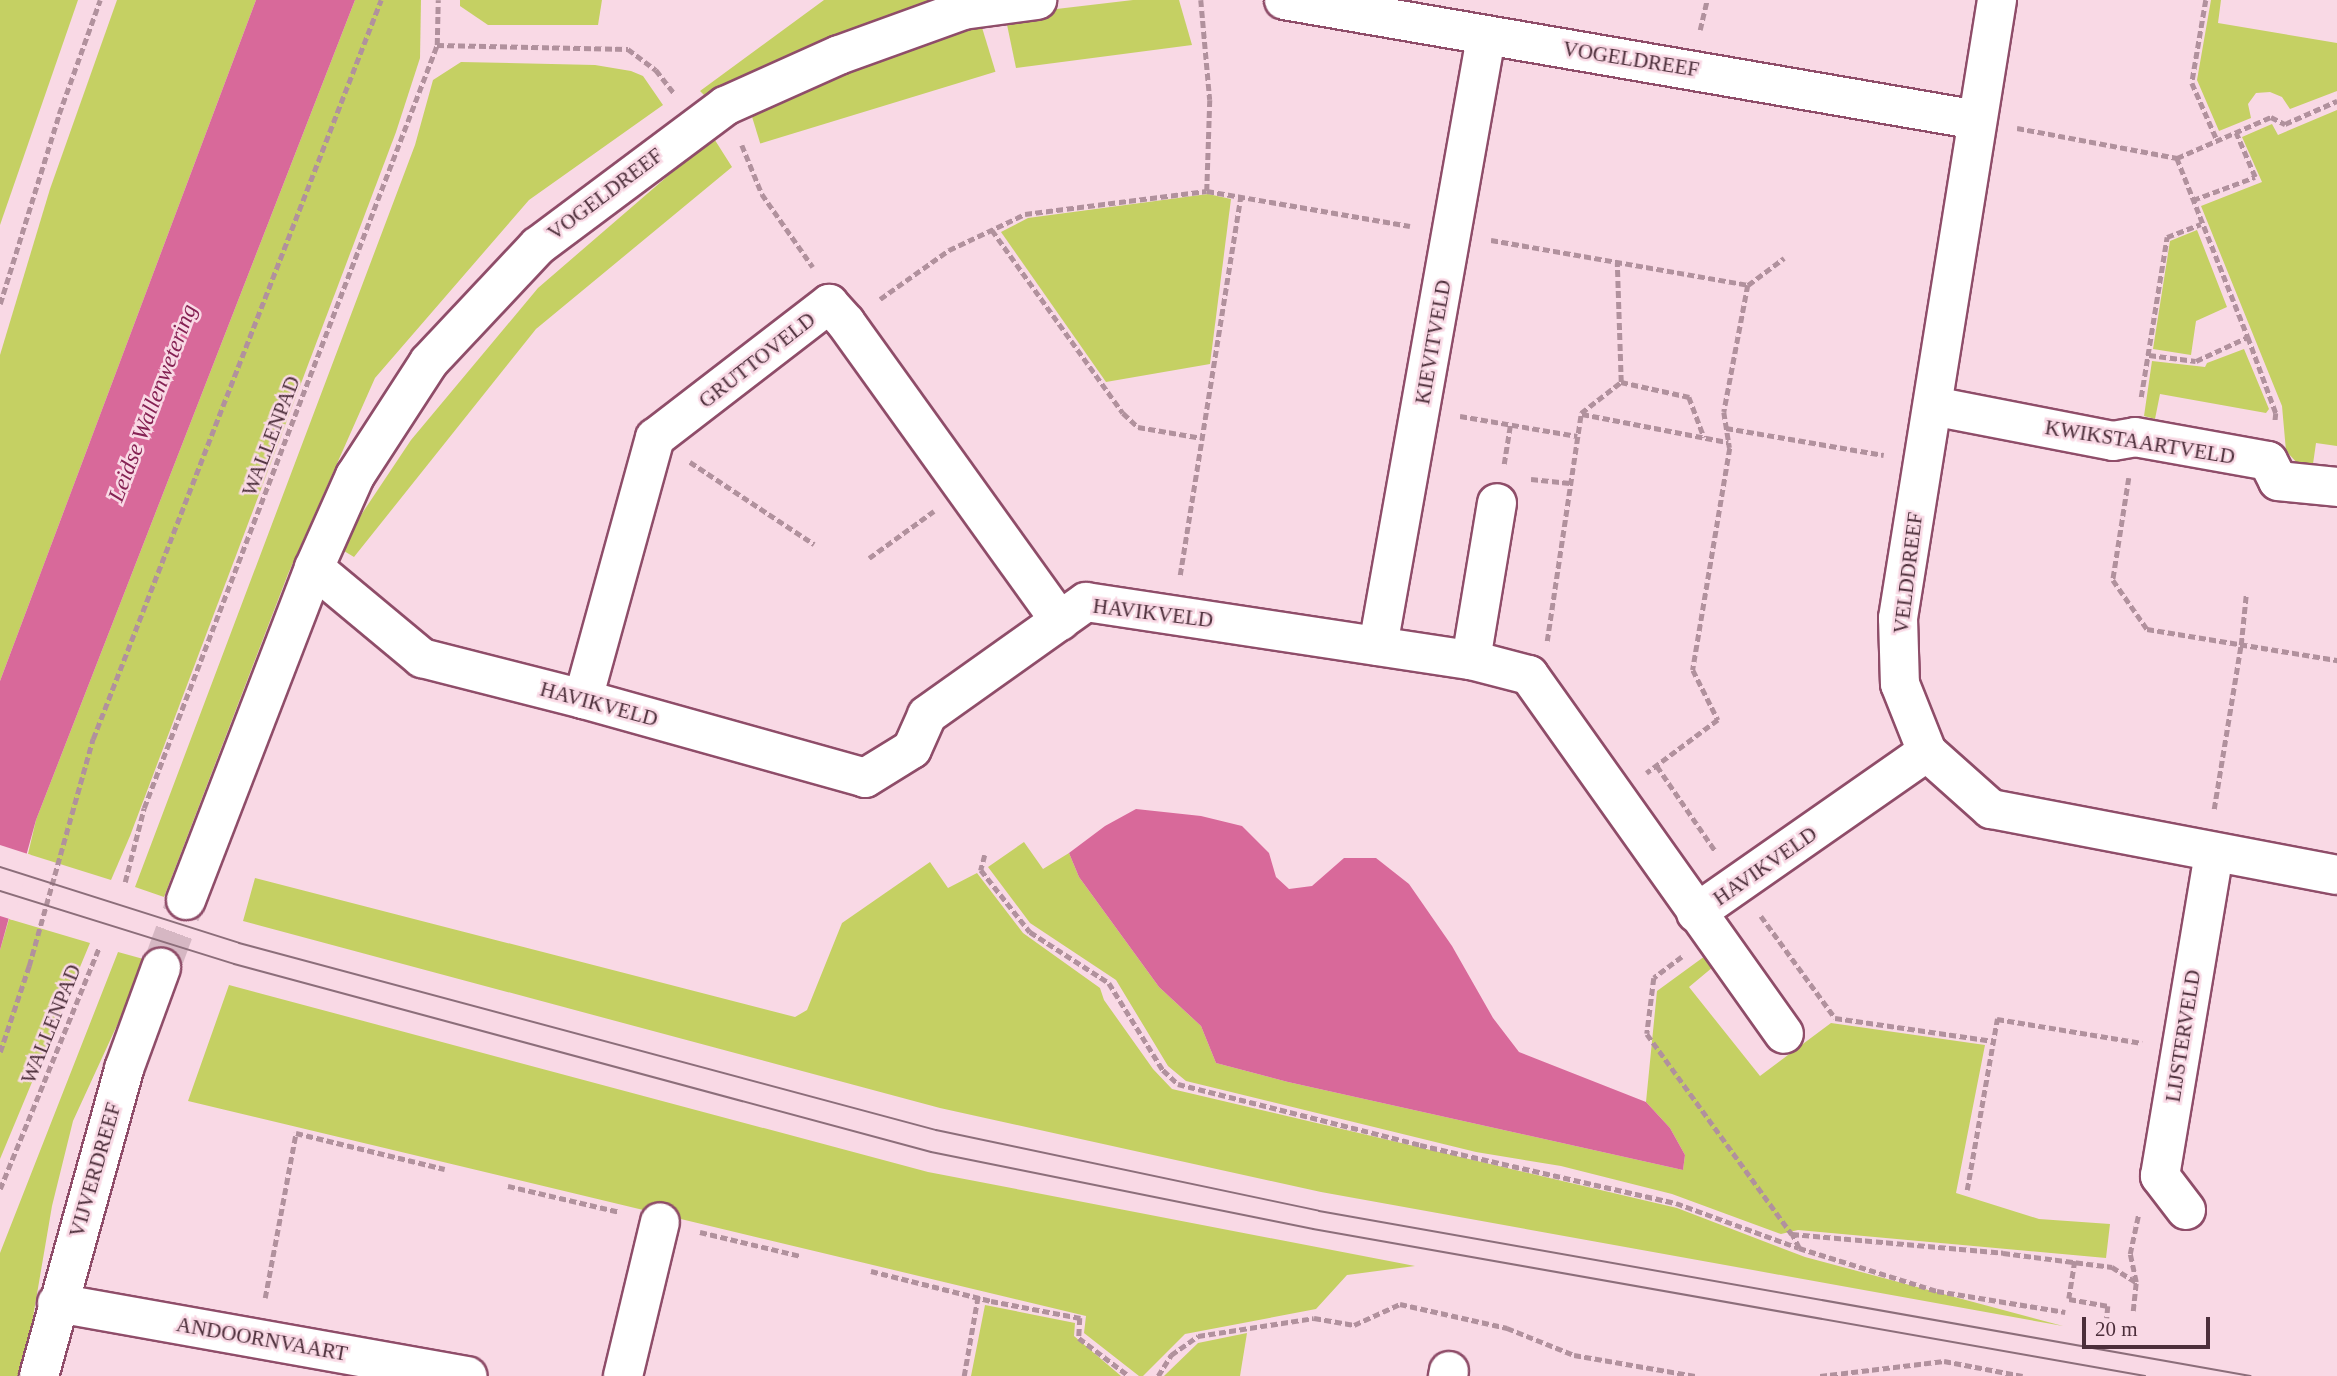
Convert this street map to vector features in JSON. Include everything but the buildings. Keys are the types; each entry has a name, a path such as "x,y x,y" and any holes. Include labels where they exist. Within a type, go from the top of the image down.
{"street":[{"name":"VOGELDREEF","path":"314,568 355,476 429,362 538,246 711,115 839,55 963,10 1037,0"},
{"name":"VOGELDREEF","path":"1284,0 1486,37 1692,68 1978,120"},
{"name":"VELDDREEF","path":"1997,0 1898,618 1900,684 1927,752 1991,809 2337,875"},
{"name":"KIEVITVELD","path":"1378,646 1486,37"},
{"name":"GRUTTOVELD","path":"655,438 829,304 854,334 1060,621"},
{"name":"KWIKSTAARTVELD","path":"1933,406 2113,441 2135,437 2268,461"},
{"path":"583,699 655,438"},
{"path":"2268,461 2278,481 2337,487"},
{"path":"1471,660 1497,503"},
{"name":"HAVIKVELD","path":"314,568 422,658 583,699 865,778 912,749 926,715 1086,602 1471,660 1529,675 1705,924 1739,885 1927,752"},
{"path":"186,900 314,568"},
{"name":"LIJSTERVELD","path":"2160,1176 2211,852"},
{"path":"1705,924 1784,1034"},
{"name":"VIJVERDREEF","path":"39,1376 57,1303 124,1069 161,968"},
{"path":"2160,1176 2186,1210"},
{"path":"623,1376 660,1222"},
{"name":"ANDOORNVAART","path":"57,1303 468,1376"}],"path":[{"path":"0,304 59,114 100,0"},
{"path":"0,1052 29,966 93,739 381,0"},
{"name":"WALLENPAD","path":"125,881 144,808 437,45 438,0"},
{"path":"1201,0 1210,100 1207,191"},
{"path":"2206,0 2192,83 2218,140"},
{"path":"437,45 628,49 711,115 762,194 824,281 829,304"},
{"path":"1978,120 2177,158 2271,117 2285,124 2337,101"},
{"path":"2193,200 2255,177 2236,133"},
{"path":"2177,158 2276,413 2268,461"},
{"path":"1173,615 1241,196"},
{"path":"2201,224 2167,237 2113,580 2147,629 2337,660"},
{"path":"992,230 1123,413 1138,427 1202,438"},
{"path":"1748,285 1784,258"},
{"path":"1617,263 1621,382"},
{"path":"2149,355 2196,361 2248,337"},
{"path":"1541,690 1581,414 1621,382"},
{"path":"1621,382 1689,397 1704,438"},
{"path":"1421,410 1577,436"},
{"path":"1581,414 1728,442"},
{"path":"1727,428 1923,462"},
{"path":"655,438 814,544"},
{"path":"1529,479 1570,484"},
{"path":"869,558 965,488"},
{"path":"2211,852 2246,595"},
{"path":"1657,766 1835,1018 1993,1041"},
{"path":"985,855 981,870 1030,932 1109,983 1163,1070 1178,1084 1420,1144 1676,1203 1799,1248 1937,1291 2065,1312"},
{"path":"1705,924 1654,978 1647,1034 1792,1234 1799,1248"},
{"name":"WALLENPAD","path":"0,1189 99,948"},
{"path":"1967,1190 1997,1019 2180,1049"},
{"path":"258,1339 296,1133 445,1169"},
{"path":"2133,1311 2136,1282 2130,1254 2141,1198 2160,1176"},
{"path":"1792,1234 2075,1261 2112,1267 2136,1282"},
{"path":"2075,1261 2068,1299 2108,1306 2107,1318"},
{"path":"871,1271 1080,1318 1079,1338 1129,1376"},
{"path":"964,1376 978,1296"},
{"path":"1158,1376 1171,1355 1198,1336 1314,1318 1354,1325 1400,1304 1507,1328 1574,1354 1695,1376"},
{"path":"1821,1376 1944,1361 2023,1376"}],"green space":[{"path":"0,0 78,0 0,225"},
{"path":"117,0 256,0 0,681 0,355 50,189"},
{"path":"355,0 421,0 420,58 396,132 130,836 111,880 28,854 36,820"},
{"path":"460,0 602,0 598,25 488,25 460,6"},
{"path":"824,0 961,0 893,17 704,95 700,91"},
{"path":"1133,0 1179,0 1192,45 1016,68 1005,15"},
{"path":"2211,0 2221,0 2218,23 2337,43 2337,91 2290,109 2282,97 2270,92 2256,93 2248,104 2251,118 2219,131 2197,80"},
{"path":"980,21 995,72 760,144 745,93"},
{"path":"461,62 595,65 631,71 643,76 663,105 529,200 375,378 288,574 164,897 135,887 415,145 433,80"},
{"path":"2337,110 2337,446 2316,443 2312,471 2300,466 2286,451 2282,406 2201,206 2262,182 2242,137 2272,124 2278,135"},
{"path":"713,137 732,167 536,329 354,557 339,548 411,440 538,288"},
{"path":"1208,194 1231,199 1210,364 1106,382 1001,232 1028,218"},
{"path":"2197,230 2227,307 2196,321 2191,355 2153,349 2170,241"},
{"path":"2244,349 2269,409 2266,413 2160,394 2155,419 2144,416 2152,361 2205,367 2207,363"},
{"path":"1024,842 1043,869 1069,853 1079,877 1159,987 1201,1026 1216,1063 1288,1082 1683,1170 1685,1155 1670,1128 1646,1102 1657,991 1705,956 1713,967 1689,987 1760,1076 1831,1023 1985,1045 1956,1193 2039,1219 2110,1224 2106,1258 1798,1230 1781,1234 1672,1194 1561,1166 1476,1152 1186,1081 1168,1066 1116,980 1030,923 988,867"},
{"path":"930,862 948,888 977,873 1023,933 1100,988 1104,1000 1153,1069 1172,1089 1677,1208 1805,1257 2063,1326 1321,1192 940,1108 243,921 255,878 795,1017 807,1010 842,923"},
{"path":"9,919 90,943 0,1159 0,950"},
{"path":"118,952 147,960 73,1121 52,1206 23,1376 0,1376 0,1253"},
{"path":"229,985 928,1172 1415,1266 1347,1275 1316,1309 1185,1334 1143,1376 1139,1376 1084,1333 1086,1316 188,1101"},
{"path":"985,1305 1075,1323 1074,1336 1121,1376 971,1376"},
{"path":"1247,1333 1240,1376 1164,1376 1198,1343"}],"water":[{"name":"Leidse Wallenwetering","path":"256,0 355,0 36,820 0,950 0,681"},
{"path":"1136,809 1201,816 1242,826 1269,853 1276,877 1289,889 1312,886 1344,858 1376,858 1409,884 1452,946 1493,1018 1519,1052 1646,1102 1670,1128 1685,1155 1683,1170 1288,1082 1216,1063 1201,1026 1159,987 1079,877 1069,853 1105,826"}],"pier":[{"path":"0,845 31,855 13,920 0,916"}],"tunnel":[{"path":"161,968 186,900"}],"tram line":[{"path":"0,867 239,943 936,1130 1319,1211 2251,1376"},
{"path":"0,891 234,964 931,1152 1313,1229 2145,1376"}]}
